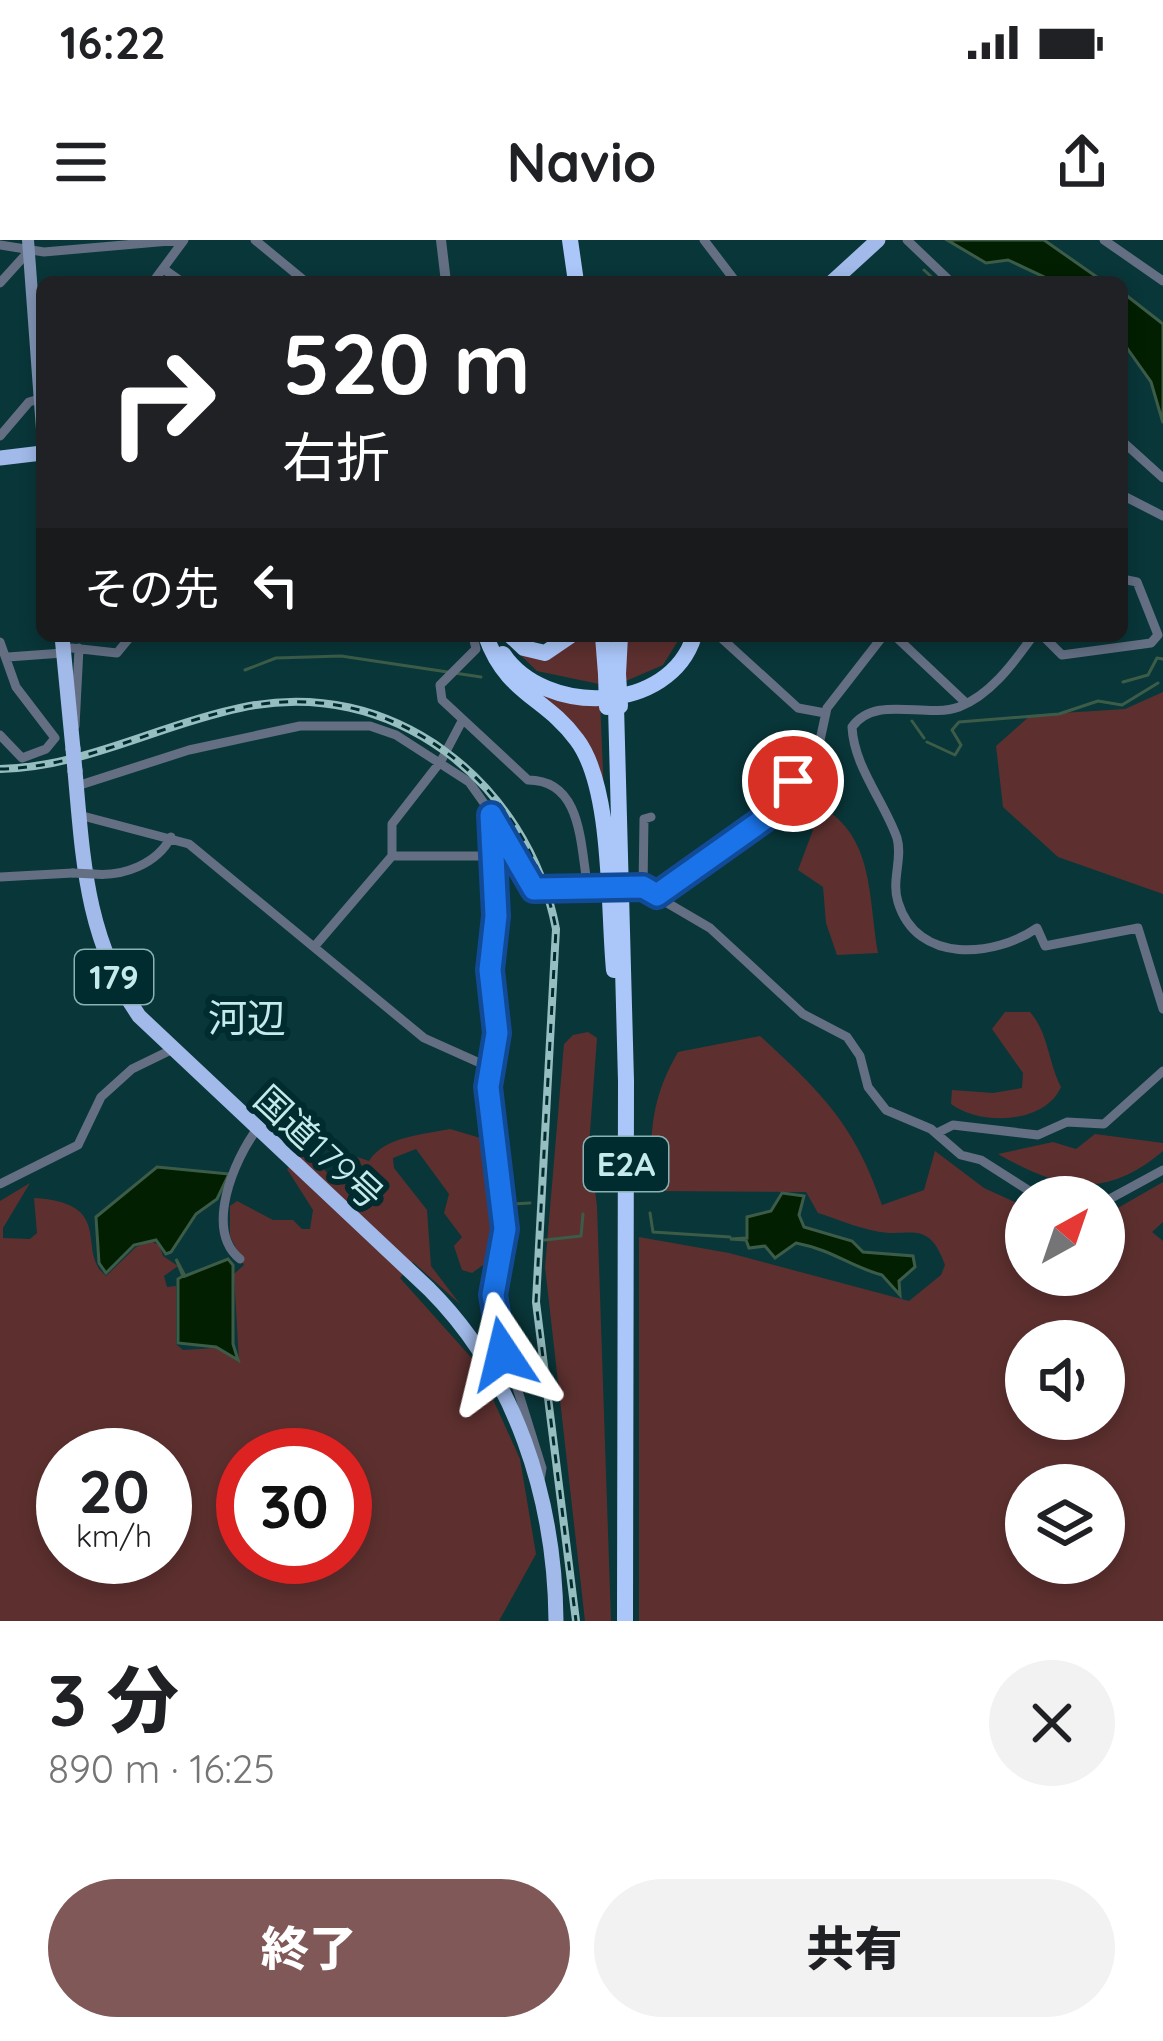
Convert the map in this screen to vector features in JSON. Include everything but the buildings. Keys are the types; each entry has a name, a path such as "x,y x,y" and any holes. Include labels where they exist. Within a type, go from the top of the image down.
{"highway":[{"path":"559,240 565,276"},
{"path":"570,240 575,276"},
{"path":"839,276 878,240"},
{"path":"0,462 36,454"},
{"path":"0,462 36,463"},
{"path":"500,642 508,679 569,730 593,771 614,970"},
{"path":"501,642 507,661 533,683 561,692 609,696 633,694 663,681 685,658 689,642"},
{"path":"513,642 538,653 552,652 563,642"},
{"name":"E2A","path":"605,642 613,674"},
{"name":"E2A","path":"615,1621 616,642"},
{"name":"国道179号","path":"66,647 84,880 102,952 122,992 171,1050 468,1330 509,1399 535,1483 553,1568 556,1621"},
{"name":"E2A","path":"614,706 621,812 626,1621"}],"main road":[{"path":"28,246 36,337"}],"street":[{"path":"0,245 182,240"},
{"path":"159,276 182,240"},
{"path":"255,240 299,276"},
{"path":"442,240 445,276"},
{"path":"704,240 732,276"},
{"path":"718,256 723,240"},
{"path":"907,240 945,276"},
{"path":"1104,240 1163,281"},
{"path":"0,283 28,246"},
{"path":"165,270 174,276"},
{"path":"0,436 29,402 36,401"},
{"path":"1128,446 1163,478"},
{"path":"1128,498 1163,516"},
{"path":"1049,642 1062,655 1151,643 1157,635 1137,582 1128,580"},
{"path":"0,641 16,687 55,738 46,749 22,758 0,735"},
{"path":"7,655 66,647 117,652 126,642"},
{"path":"474,642 476,649 440,685 442,700 528,780 548,780 562,788 574,816 591,888"},
{"path":"726,642 798,708 825,712"},
{"path":"731,647 735,642"},
{"path":"657,895 764,819 817,754 826,727 825,712 879,642"},
{"path":"901,642 967,703"},
{"path":"851,732 867,712 944,710 967,703 1010,667 1029,642"},
{"path":"314,946 392,856 392,824 441,761 462,721"},
{"path":"76,778 313,724 385,729 469,782 538,890 641,887 657,895 730,943 815,1024 847,1037 860,1056 868,1087 886,1110 938,1132 961,1155 981,1160 1006,1176"},
{"path":"826,727 851,732"},
{"path":"851,732 898,844 898,901 923,936 974,953 1037,928 1046,946 1138,928 1163,1009"},
{"path":"79,815 189,844 424,1038 490,1068"},
{"path":"491,815 496,916 490,970 497,1033 489,1105 505,1229 494,1314 542,1468 535,1483"},
{"path":"641,887 644,819 651,817"},
{"path":"0,877 116,875 162,852 171,837"},
{"path":"392,856 494,855 521,870"},
{"path":"0,1184 78,1144 101,1097 132,1070 171,1050"},
{"path":"938,1132 953,1125 998,1135 1038,1135 1066,1122 1104,1124 1163,1071"},
{"path":"240,1259 226,1238 224,1216 240,1153 257,1130"},
{"path":"1125,1190 1163,1169"}],"shaded area":[{"path":"947,240 1044,240 1095,276 1042,276 1008,260 986,263"},
{"path":"1128,297 1163,324 1163,423 1151,382 1128,349"},
{"path":"568,642 597,642 599,684 537,671 514,649 553,656"},
{"path":"625,642 677,642 663,665 626,681"},
{"path":"514,673 600,700 604,794 592,758 521,688"},
{"path":"1163,692 1163,894 1058,857 1003,807 996,746 1031,715 1125,709"},
{"path":"799,797 824,808 854,840 868,881 878,953 837,955 826,923 823,887 798,870 813,830 805,817 781,816 786,801"},
{"path":"1005,1012 1030,1012 1041,1029 1061,1087 1041,1108 1011,1118 963,1111 951,1104 952,1090 993,1093 1022,1088 1023,1073 992,1029"},
{"path":"588,1032 597,1038 589,1145 597,1206 611,1621 585,1621 545,1267 564,1044 573,1035"},
{"path":"760,1036 848,1131 882,1205 924,1190 935,1151 984,1188 1005,1198 1005,1296 1125,1296 1125,1204 1163,1182 1163,1222 1152,1232 1163,1241 1163,1621 639,1621 639,1237 729,1253 909,1301 941,1275 945,1265 939,1250 924,1235 875,1231 818,1213 806,1192 653,1191 651,1153 662,1086 678,1052"},
{"path":"450,1129 487,1140 499,1231 493,1258 472,1273 462,1270 454,1246 462,1237 444,1213 449,1194 416,1149 393,1158 394,1168 427,1210 431,1266 460,1304 413,1262 400,1278 477,1364 520,1459 536,1554 499,1621 0,1621 0,1201 30,1183 3,1228 3,1238 30,1239 37,1233 34,1198 76,1209 85,1218 97,1266 106,1276 136,1247 150,1241 159,1245 163,1256 178,1266 164,1276 167,1287 176,1286 176,1344 183,1350 216,1348 239,1362 234,1274 244,1265 230,1236 230,1206 237,1201 273,1220 293,1220 302,1229 310,1229 313,1210 287,1169 305,1149 320,1150 325,1171 341,1182 364,1167 348,1154 369,1161 384,1146"},
{"path":"1095,1134 1163,1143 1163,1151 1123,1176 1044,1176 998,1154 1053,1142 1076,1149"},
{"path":"157,1167 229,1174 217,1199 196,1214 171,1252 166,1254 156,1240 134,1245 106,1273 99,1263 96,1217"},
{"path":"782,1193 804,1196 799,1215 804,1227 852,1241 863,1252 913,1256 915,1267 899,1281 900,1295 882,1275 821,1250 796,1243 775,1258 765,1246 749,1248 746,1240 730,1239 747,1238 747,1217 771,1211"},
{"path":"176,1259 185,1276 228,1259 233,1265 233,1344 238,1360 216,1347 178,1343 178,1279 183,1276"}],"waterway":[{"path":"924,270 930,276"},
{"path":"245,670 276,658 341,656 481,677"},
{"path":"1123,682 1148,675 1157,658 1163,659"},
{"path":"927,742 955,755 961,745 952,730 959,722 1059,714 1098,701 1122,705 1158,683"},
{"path":"912,721 924,738"},
{"path":"513,1204 530,1203"},
{"path":"650,1213 653,1232 730,1237"},
{"path":"545,1240 581,1236 583,1214"}],"railway":[{"path":"0,769 62,761 240,708 296,702 349,708 399,724 444,751 484,786 516,828 541,876 556,929 536,1302 576,1621"}],"district":[{"name":"河辺","path":"247,1018"}],"route":[{"path":"503,1354 493,1295 505,1229 488,1087 497,1033 490,970 496,916 491,815 534,889 643,887 657,895 764,819 793,781"}]}
